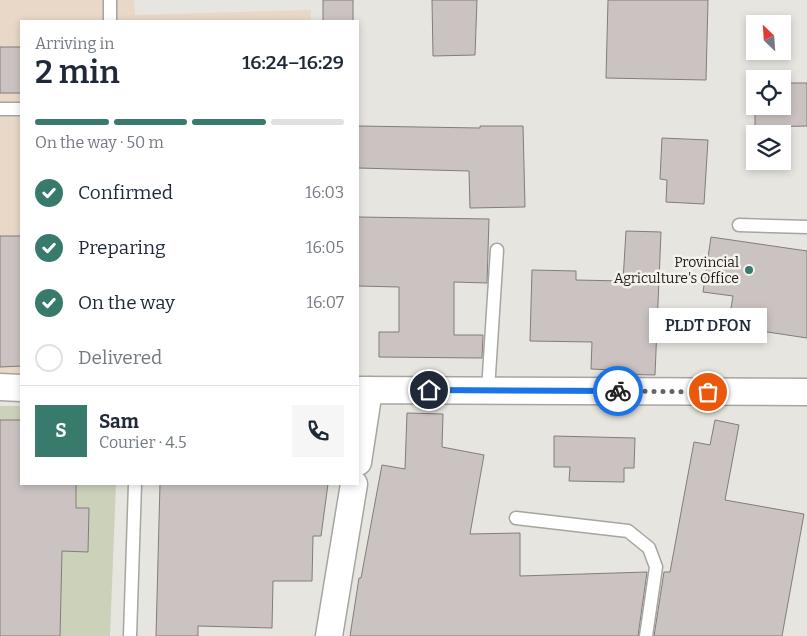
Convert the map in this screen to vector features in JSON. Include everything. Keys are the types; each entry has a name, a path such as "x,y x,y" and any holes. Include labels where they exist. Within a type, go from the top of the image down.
{"street":[{"path":"0,388 20,388"},
{"path":"359,448 363,390 807,392"},
{"path":"329,636 354,485"}],"lane":[{"path":"110,0 110,20"},
{"path":"0,109 20,109"},
{"path":"739,225 807,228"},
{"path":"488,390 497,250"},
{"path":"130,636 135,485"},
{"path":"516,518 628,531 649,548 656,567 646,636"}],"shaded area":[{"path":"0,0 134,0 135,15 311,10 311,20 20,20 20,374 0,374"}],"green space":[{"path":"0,406 20,406 20,485 116,485 110,636 0,636"}],"building":[{"path":"323,0 353,0 353,20 323,20"},
{"path":"432,0 477,0 475,55 433,56"},
{"path":"608,0 708,0 706,80 606,78"},
{"path":"0,47 20,47 20,93 0,93"},
{"path":"791,83 807,83 807,126 755,125 755,115 791,115"},
{"path":"359,126 480,128 480,126 523,126 525,207 470,208 469,171 359,168"},
{"path":"662,138 708,140 704,204 666,202 667,180 660,179"},
{"path":"359,217 489,219 487,283 454,282 454,335 483,335 482,358 379,357 379,332 399,332 399,287 359,286"},
{"path":"626,231 661,232 655,375 613,374 613,370 591,369 592,342 530,341 532,270 576,271 576,280 623,281"},
{"path":"0,236 20,236 20,366 0,367"},
{"name":"Provincial Agriculture's Office","path":"711,237 807,251 807,338 728,326 733,296 703,292"},
{"path":"407,413 443,414 442,447 484,455 470,534 520,533 520,576 647,572 638,636 350,636 359,578 361,578 382,465 405,469"},
{"path":"0,420 20,420 20,485 76,485 76,508 89,508 88,552 62,551 60,636 0,636"},
{"path":"715,420 739,425 725,500 804,514 782,636 654,636 664,572 670,572 694,442 710,445"},
{"path":"554,436 635,438 634,468 624,468 624,482 569,481 570,467 554,467"},
{"path":"160,485 328,485 321,536 313,536 312,581 273,581 272,628 198,626 198,636 156,636"}],"way so far":[{"path":"618,391 708,392"}],"place":[{"name":"Provincial Agriculture's Office","path":"749,270"},
{"name":"PLDT DFON","path":"708,392"}],"route":[{"path":"429,390 618,391"}]}
